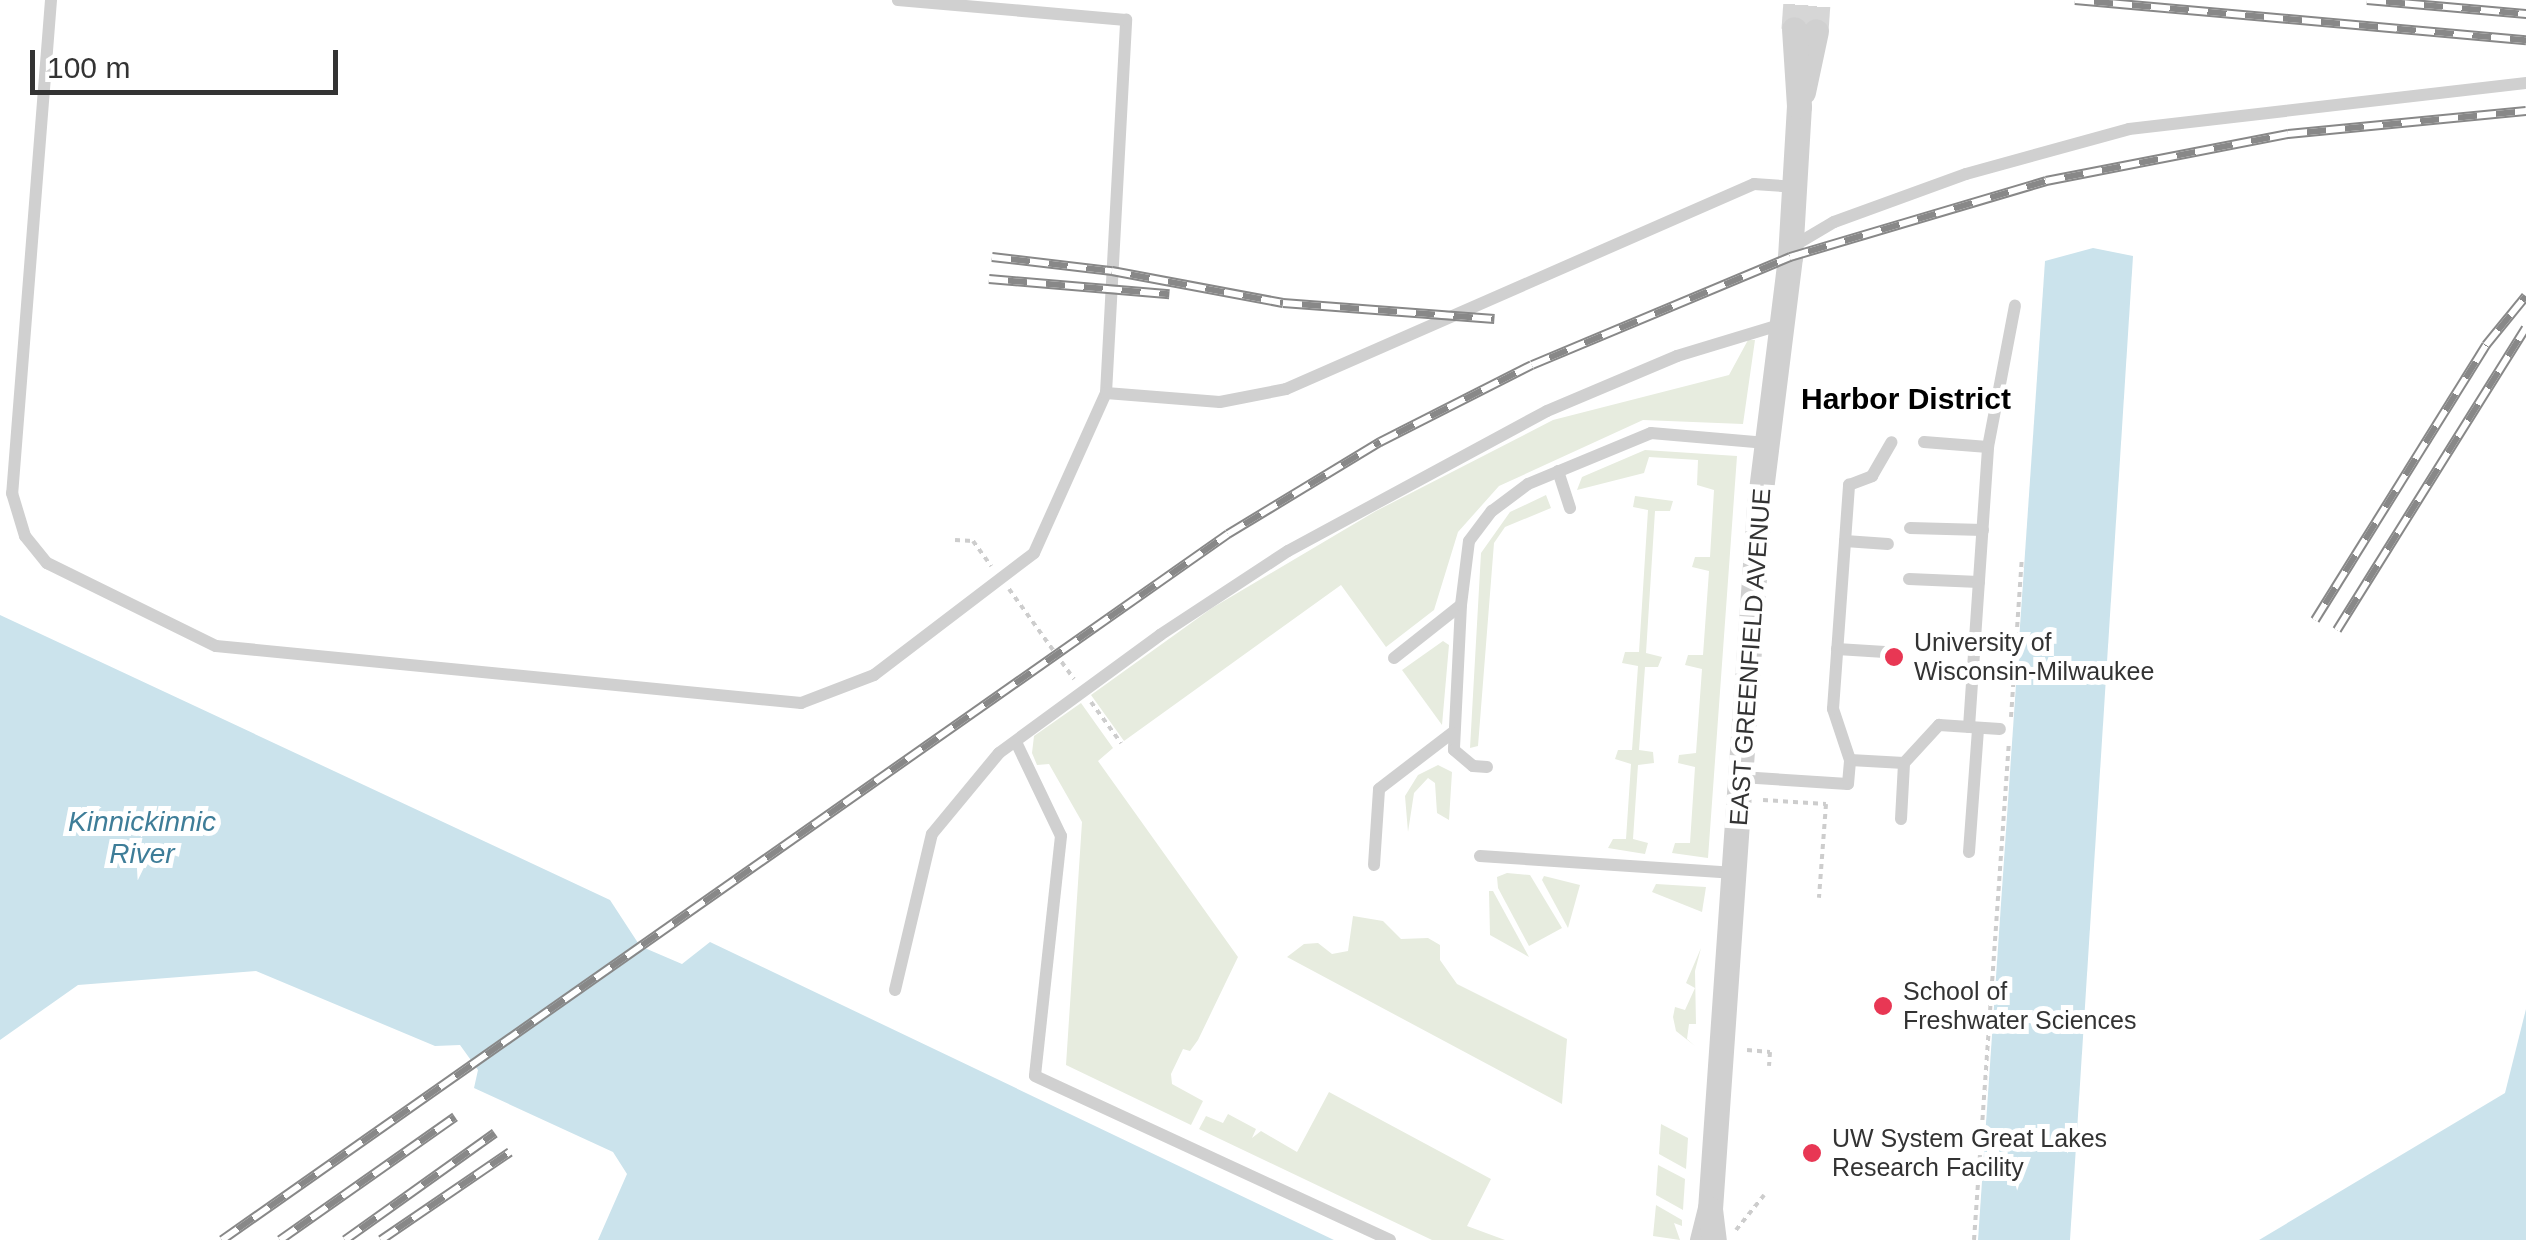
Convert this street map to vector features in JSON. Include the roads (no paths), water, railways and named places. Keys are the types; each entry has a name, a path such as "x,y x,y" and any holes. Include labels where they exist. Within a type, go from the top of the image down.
{"street":[{"name":"EAST GREENFIELD AVENUE","path":"1702,1240 1710,1209 1766,443 1784,324 1805,30"},
{"name":"EAST GREENFIELD AVENUE","path":"1710,1209 1724,1236"}],"lane":[{"path":"52,0 12,492 25,536 47,563 216,646 632,683 683,695 801,703 828,698 902,657 1034,553 1106,393 1126,20 898,0"},
{"path":"1790,248 1834,222 1966,174 2129,129 2526,83"},
{"path":"1106,393 1220,402 1286,389 1754,184 1793,187"},
{"path":"1969,852 1988,447 2015,306"},
{"path":"895,990 932,834 1016,742 1272,561 1435,471 1548,411 1661,362 1784,324"},
{"path":"1487,767 1461,760 1452,733 1463,569 1478,527 1507,498 1558,471 1652,433 1766,443"},
{"path":"1742,777 1848,784 1850,760 1833,709 1849,485 1872,476 1892,442"},
{"path":"1924,442 1988,447"},
{"path":"1558,471 1570,508"},
{"path":"1910,528 1982,530"},
{"path":"1845,541 1888,544"},
{"path":"1908,578 1979,582"},
{"path":"1394,658 1461,606"},
{"path":"1838,649 1884,652"},
{"path":"1900,820 1904,763 1939,725 2000,729"},
{"path":"1374,865 1379,789 1452,733"},
{"path":"1016,742 1061,836 1035,1076 1390,1240"},
{"path":"1850,760 1904,763"},
{"path":"1480,856 1735,873"}],"water":[{"path":"2093,248 2133,256 2070,1240 1978,1240 2045,261"},
{"name":"Kinnickinnic River","path":"0,615 610,900 640,946 682,964 710,942 1334,1240 598,1240 627,1174 613,1152 474,1088 478,1070 460,1045 435,1046 256,971 78,985 0,1040"},
{"path":"2526,1009 2526,1240 2259,1240 2505,1093"}],"tunnel":[{"path":"1794,29 1796,0"},
{"path":"1816,31 1818,0"}],"railway":[{"path":"2075,0 2526,40"},
{"path":"2367,0 2526,14"},
{"path":"222,1240 1228,534 1380,442 1532,365 1790,257 2046,181 2288,134 2526,111"},
{"path":"992,257 1112,271 1283,303 1494,319"},
{"path":"989,279 1169,294"},
{"path":"2315,620 2486,345 2526,296"},
{"path":"2337,630 2526,328"},
{"path":"280,1240 455,1117"},
{"path":"345,1240 495,1133"},
{"path":"381,1240 510,1152"}],"place":[{"name":"University of Wisconsin-Milwaukee","path":"1894,657"},
{"name":"School of Freshwater Sciences","path":"1883,1006"},
{"name":"UW System Great Lakes Research Facility","path":"1812,1153"}],"district":[{"name":"Harbor District","path":"1906,399"}]}
